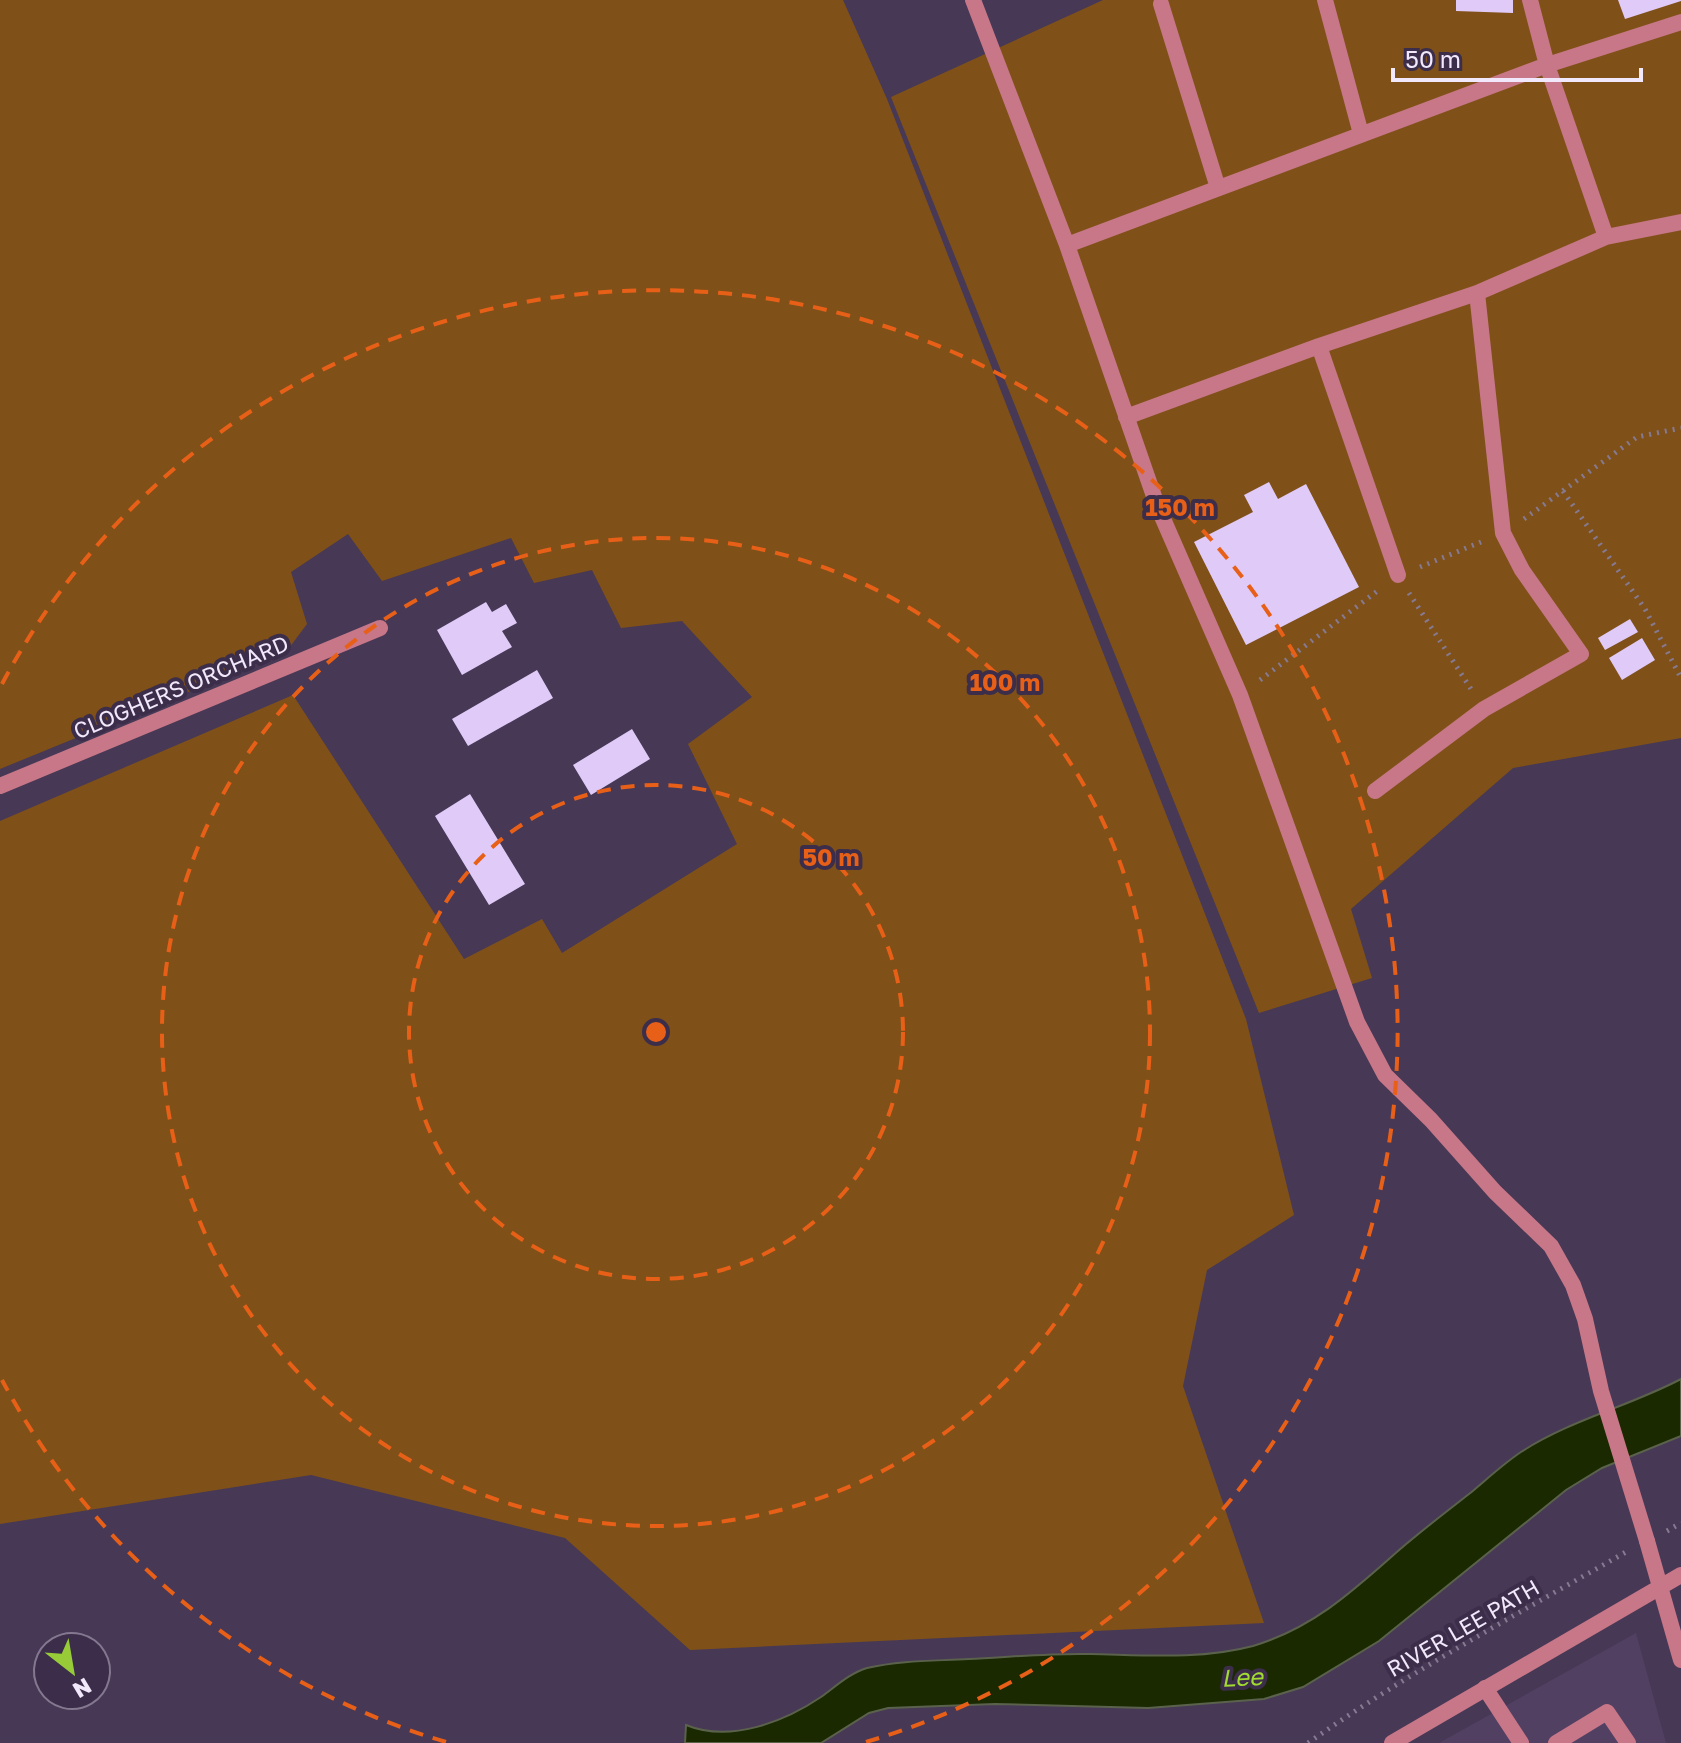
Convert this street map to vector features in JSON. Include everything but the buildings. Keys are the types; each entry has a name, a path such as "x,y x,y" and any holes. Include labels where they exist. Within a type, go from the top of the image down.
{"street":[{"path":"973,0 1067,245 1157,505 1240,695 1296,856 1364,1035 1385,1075 1431,1120 1495,1192 1551,1246 1573,1285 1642,1544 1659,1586 1681,1660"},
{"path":"1325,0 1361,134"},
{"path":"1530,0 1547,65 1606,237"},
{"path":"1161,4 1218,188"},
{"path":"1067,245 1547,65 1681,22"},
{"path":"1126,417 1319,346 1477,293 1606,237 1681,222"},
{"path":"1375,791 1484,709 1581,654 1522,570 1503,533 1477,293"},
{"path":"1319,346 1398,575"},
{"name":"CLOGHERS ORCHARD","path":"0,786 380,628"},
{"path":"1392,1743 1681,1575"},
{"path":"1485,1688 1521,1743"},
{"path":"1556,1743 1607,1712 1628,1743"}],"path":[{"path":"1240,695 1398,575 1503,533 1637,437 1681,428"},
{"path":"1563,491 1645,609 1681,678"},
{"path":"1398,575 1484,709"},
{"name":"RIVER LEE PATH","path":"1308,1743 1354,1711 1478,1636 1642,1544"}],"shaded area":[{"path":"0,0 843,0 887,99 1246,1019 1294,1215 1207,1270 1183,1386 1264,1623 690,1650 565,1538 311,1475 0,1524 0,821 293,695 464,959 542,919 562,953 737,844 688,744 752,697 682,621 621,628 592,570 534,583 511,538 382,581 348,534 291,572 307,624 286,652 0,769"},
{"path":"1103,0 1681,0 1681,738 1513,768 1351,909 1372,978 1259,1013 891,97"},
{"path":"1636,1633 1666,1743 1439,1743"}],"water":[{"name":"Lee","path":"1681,1379 1681,1436 1602,1468 1566,1490 1379,1641 1303,1687 1264,1699 1148,1708 995,1704 888,1708 869,1713 821,1743 685,1743 686,1725 720,1732 774,1722 821,1697 855,1673 880,1665 1060,1654 1193,1655 1253,1646 1275,1638 1331,1607 1521,1452 1560,1431"}]}
